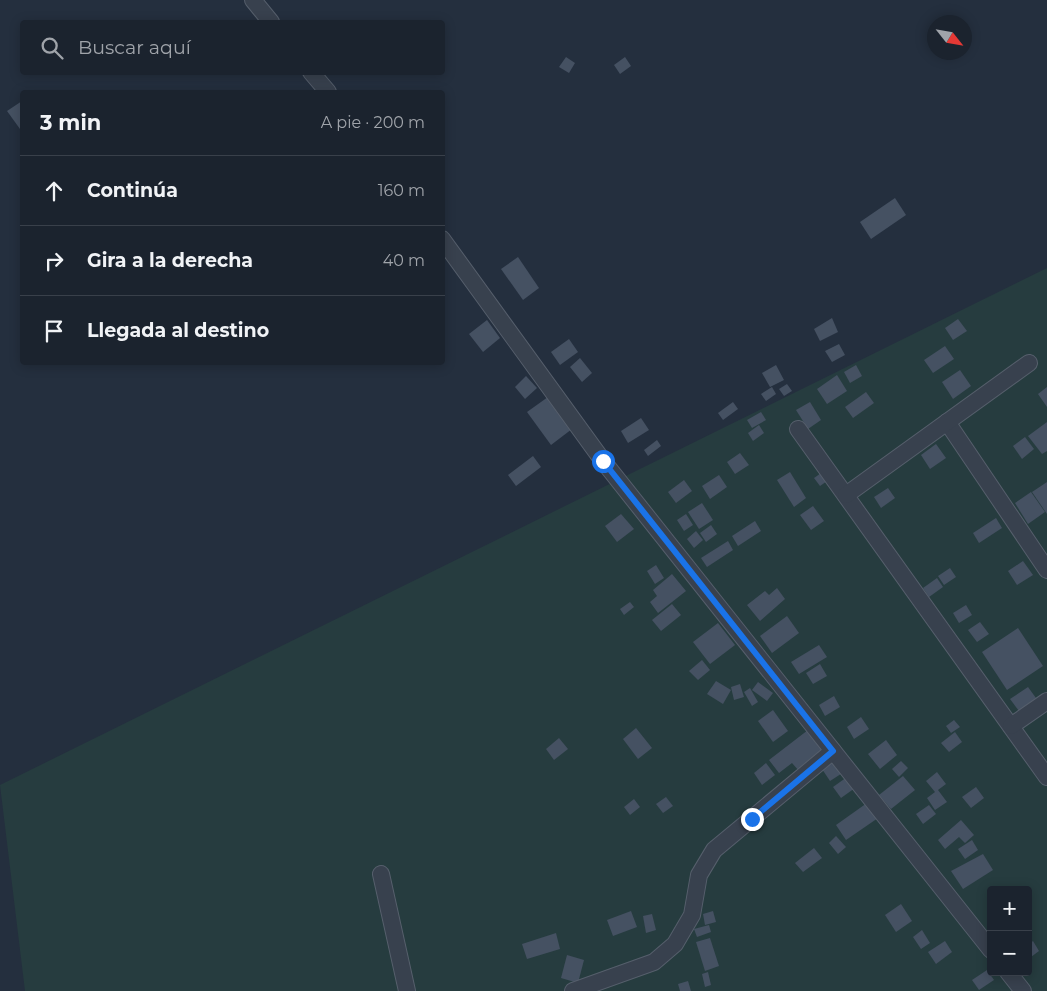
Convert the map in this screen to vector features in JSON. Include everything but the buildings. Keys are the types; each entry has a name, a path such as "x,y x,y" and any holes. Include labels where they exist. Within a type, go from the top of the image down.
{"street":[{"path":"253,0 269,20"},
{"path":"314,75 326,90"},
{"path":"445,243 603,461 987,945"},
{"path":"846,495 1029,363"},
{"path":"946,422 1047,570"},
{"path":"798,429 1047,777"},
{"path":"1010,726 1047,701"},
{"path":"574,991 654,962 675,944 692,915 699,875 714,850 833,751"},
{"path":"381,874 407,991"},
{"path":"1011,976 1023,991"}],"green space":[{"path":"1047,268 1047,991 25,991 0,785"}],"route":[{"path":"603,461 833,751 752,819"}]}
